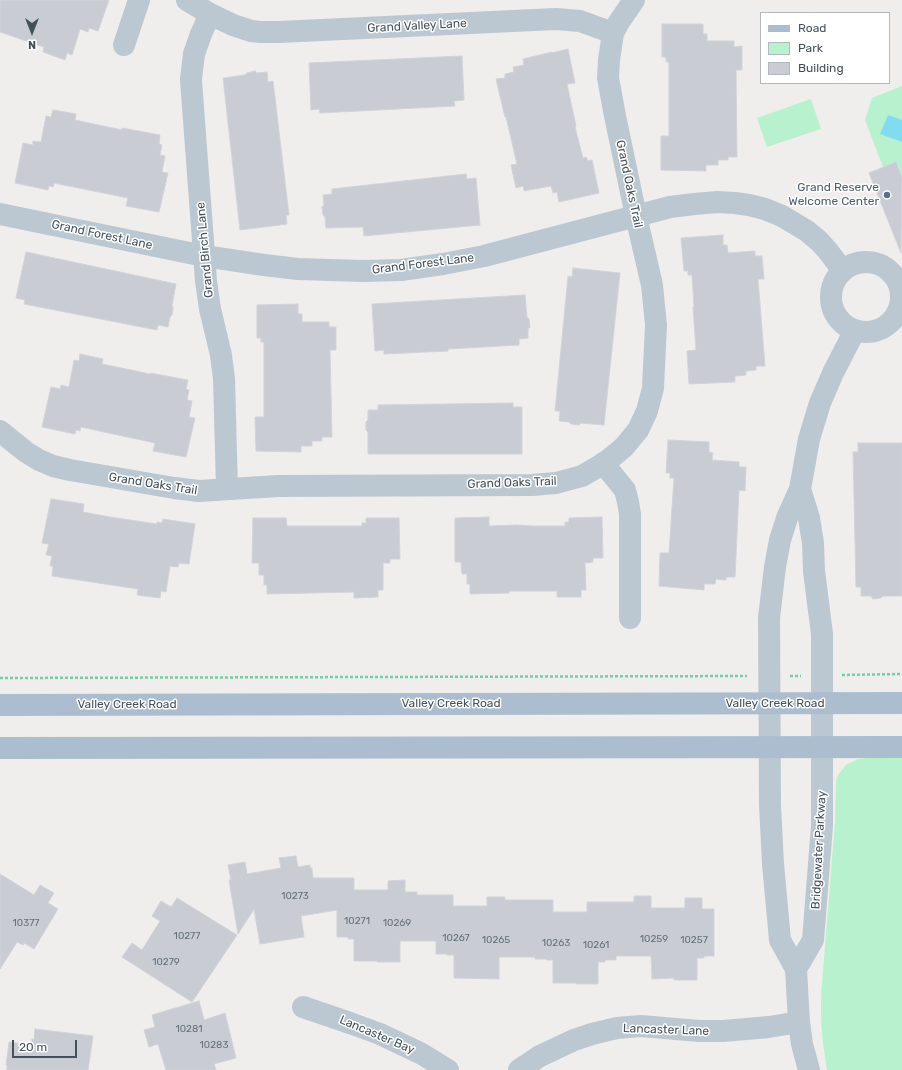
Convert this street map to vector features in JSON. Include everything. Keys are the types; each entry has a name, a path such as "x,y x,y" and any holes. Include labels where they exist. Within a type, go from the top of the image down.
{"main road":[{"name":"Valley Creek Road","path":"0,705 902,703"},
{"path":"0,748 902,747"}],"street":[{"path":"124,45 139,0"},
{"name":"Grand Valley Lane","path":"187,0 210,14 242,28 269,32 556,19 580,21 613,33"},
{"path":"613,33 634,0"},
{"name":"Grand Birch Lane","path":"210,14 194,54 191,79 204,256 210,309 221,355 224,379 227,489"},
{"name":"Grand Oaks Trail","path":"0,431 26,452 39,460 58,467 187,491 278,486 524,485 556,483 582,476 624,447 638,430 647,411 653,388 656,325 652,285 614,116 608,78 613,33"},
{"name":"Grand Forest Lane","path":"0,214 204,256 298,269 363,271 401,270 484,256 670,207 717,202 735,203 774,212 807,231 828,250 844,271"},
{"path":"866,263 878,264 888,270 896,279 901,290 901,296 899,311 893,320 885,327 876,331 865,332 855,330 844,324 836,315 832,304 832,292 836,281 844,271 854,265 866,263"},
{"path":"809,1070 802,1044 799,1022 796,969 780,940 771,830 769,747 769,618 780,540 787,518 800,489 809,439 820,403 832,372 855,330"},
{"path":"602,463 625,490 628,502 630,514 630,618"},
{"name":"Bridgewater Parkway","path":"796,969 813,940 822,834 822,634 814,571 813,543 809,518 800,489"},
{"name":"Lancaster Bay","path":"303,1007 380,1034 422,1054 448,1070"},
{"name":"Lancaster Lane","path":"519,1070 540,1056 574,1040 617,1028 645,1026 699,1031 723,1031 799,1022"}],"path":[{"path":"0,678 769,676 902,674"}],"green space":[{"path":"902,86 902,178 896,162 883,167 865,120 872,98"},
{"path":"811,99 821,129 767,147 757,118"},
{"path":"902,758 902,1070 827,1070 821,1020 821,996 835,822 836,781 838,775 846,765 858,759"}],"water":[{"path":"888,115 902,120 902,142 880,134"}],"building":[{"path":"0,0 109,0 98,31 89,28 88,32 80,29 72,55 67,53 65,60 43,52 44,47 0,32"},
{"path":"662,24 703,24 703,34 707,34 707,41 734,41 734,47 742,46 742,70 736,70 737,157 728,157 728,160 718,160 718,165 706,165 706,171 661,170 661,136 669,136 669,62 666,62 666,57 662,57"},
{"path":"568,49 575,83 567,84 575,127 583,158 586,157 588,161 592,160 599,193 559,202 557,192 553,193 551,186 524,191 523,186 516,188 511,165 517,164 496,79 505,78 505,74 514,72 513,67 524,65 523,59"},
{"path":"462,56 464,100 454,101 455,106 320,113 319,109 311,110 309,63"},
{"path":"255,71 257,73 267,72 268,82 273,81 289,215 286,215 287,224 240,230 223,78 245,75"},
{"path":"53,110 76,114 75,120 122,130 122,128 160,135 159,144 162,145 160,155 165,156 162,172 168,173 159,212 126,206 128,198 54,183 53,187 49,186 48,190 15,183 23,143 33,145 33,141 41,142 46,116 51,117"},
{"name":"Grand Reserve Welcome Center","path":"896,162 902,178 901,253 869,173"},
{"path":"466,174 467,179 476,178 480,225 364,236 363,227 326,228 322,207 324,205 323,195 332,194 332,189"},
{"path":"723,235 723,245 727,245 728,253 755,251 755,256 762,256 764,279 758,279 765,366 756,366 756,370 746,371 746,375 735,376 735,382 689,384 687,351 696,350 694,307 692,275 688,275 688,271 684,271 681,238"},
{"path":"26,252 176,284 172,305 172,315 170,317 168,327 158,325 157,330 24,304 25,300 16,298"},
{"path":"573,268 620,273 604,425 581,423 579,425 559,421 560,411 555,411 568,276 572,277"},
{"path":"525,295 527,317 529,319 530,327 528,329 528,338 519,339 519,345 448,349 448,351 384,354 384,350 375,351 372,304"},
{"path":"298,304 298,314 302,314 302,322 329,322 329,327 336,327 336,350 330,350 332,437 322,437 322,441 312,441 312,446 301,446 301,452 256,451 255,417 264,417 264,342 261,342 261,338 257,338 257,305"},
{"path":"80,354 103,359 102,364 188,380 186,389 189,390 187,400 192,401 189,417 195,418 186,457 153,451 155,443 81,427 80,431 76,430 75,434 42,427 51,387 60,389 61,385 69,387 74,360 79,361"},
{"path":"513,403 513,407 522,407 522,454 368,454 368,432 366,430 366,422 368,420 368,410 378,410 378,405"},
{"path":"668,440 709,442 709,452 713,453 712,460 739,462 739,467 746,467 745,491 739,490 735,577 726,577 726,580 716,579 715,584 704,584 704,590 659,586 660,553 669,553 674,478 670,478 670,473 666,473"},
{"path":"858,443 902,443 902,596 883,596 881,598 873,599 871,596 861,596 861,587 856,587 853,452 858,452"},
{"path":"51,499 84,504 83,512 110,517 157,524 157,522 162,523 163,519 195,524 189,564 179,563 178,567 170,566 166,592 161,591 160,598 137,595 138,589 52,576 53,566 50,566 52,556 46,555 49,544 42,543"},
{"path":"489,517 489,526 565,526 565,522 569,522 569,518 602,517 603,558 593,558 593,562 585,563 586,590 581,590 581,597 557,597 557,591 509,591 509,593 470,594 470,584 467,584 467,574 462,574 461,562 455,562 455,518"},
{"path":"253,518 286,518 287,526 362,526 362,523 366,523 366,518 399,518 400,559 390,559 390,563 383,563 383,590 378,590 378,597 354,598 354,592 267,594 267,585 264,585 264,575 259,575 259,563 252,563"},
{"path":"296,856 298,867 310,865 310,868 312,868 313,878 354,878 354,890 388,890 388,881 405,880 405,892 417,892 417,895 453,895 453,906 487,906 487,897 505,897 505,900 553,900 553,912 587,912 587,902 634,902 634,896 651,896 651,908 685,908 685,898 702,898 702,909 714,909 714,956 697,958 697,980 674,980 674,978 652,979 651,956 616,956 616,960 605,960 605,962 598,962 598,984 553,983 553,960 535,959 535,957 499,957 499,979 454,978 454,955 436,954 436,941 400,941 400,962 354,961 354,939 348,939 348,937 337,937 337,910 301,916 304,937 260,944 254,909 238,934 228,865 245,862 247,874 281,868 279,858"},
{"path":"0,874 34,895 40,885 54,893 48,903 58,909 34,949 24,943 23,945 17,942 0,969"},
{"path":"177,898 237,935 192,1002 122,957 132,943 142,950 160,921 152,916 161,901 171,907"},
{"path":"199,1001 204,1020 225,1013 236,1058 214,1064 216,1070 166,1070 158,1044 149,1047 144,1030 155,1027 152,1015"},
{"path":"35,1029 93,1036 88,1070 7,1070 6,1065 9,1042 31,1045 32,1039 34,1040"}],"place":[{"name":"Grand Reserve Welcome Center","path":"887,195"}]}
